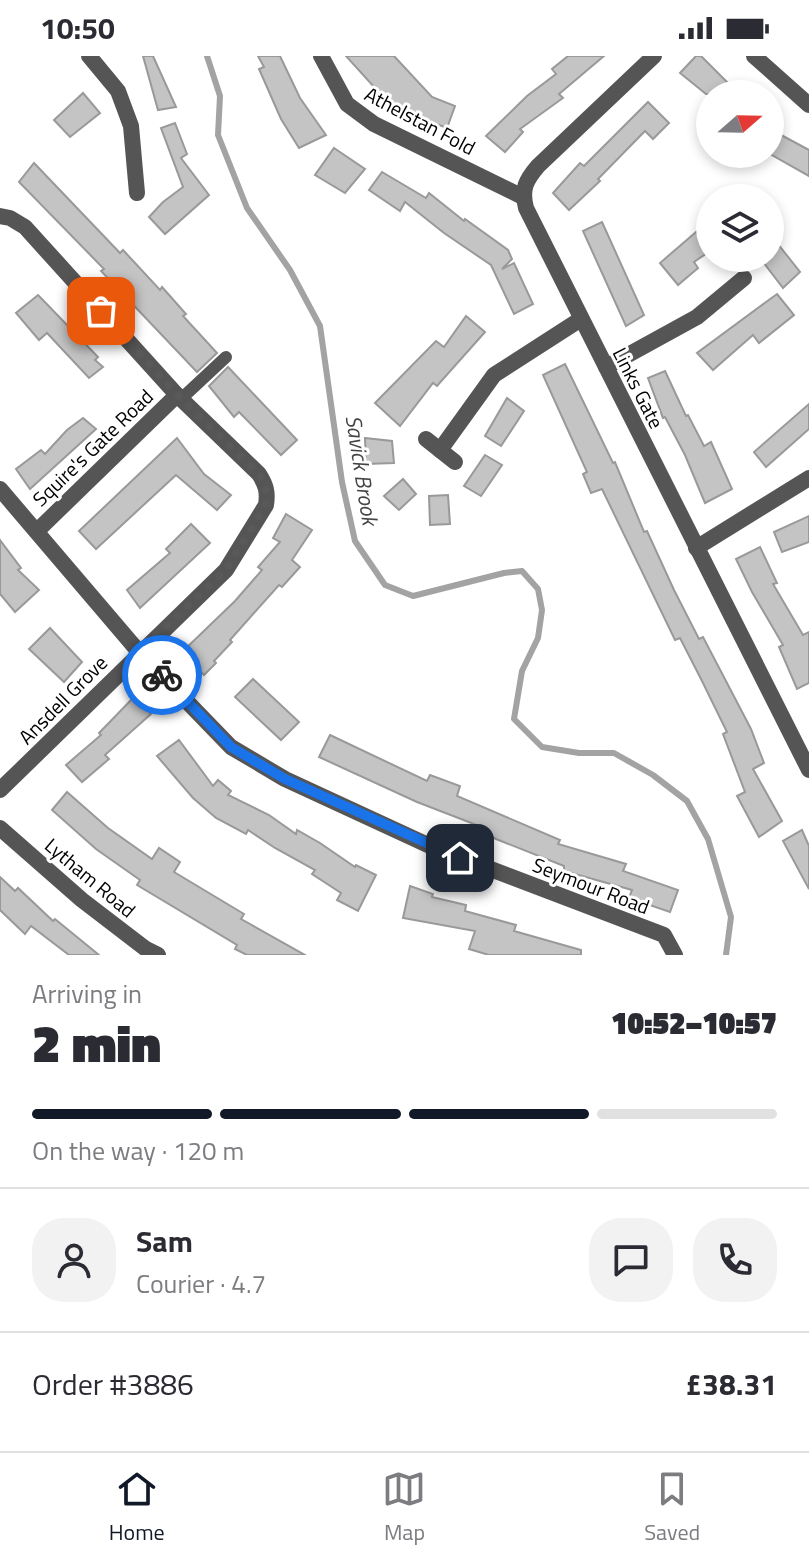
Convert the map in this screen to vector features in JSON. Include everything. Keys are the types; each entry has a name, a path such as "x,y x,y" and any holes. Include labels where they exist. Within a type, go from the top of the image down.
{"street":[{"path":"89,56 118,91 131,126 137,193"},
{"name":"Athelstan Fold","path":"321,56 347,104 374,124 523,197"},
{"path":"523,197 525,180 538,166 654,56"},
{"path":"754,56 809,105"},
{"name":"Links Gate","path":"523,197 581,319 809,770"},
{"name":"Ansdell Grove","path":"0,216 18,221 25,227 179,397 259,474 266,485 266,505 226,570 0,790"},
{"path":"606,367 697,317 744,278"},
{"path":"455,462 433,444 494,375 581,319"},
{"name":"Squire's Gate Road","path":"37,531 179,397"},
{"path":"696,548 809,478"},
{"name":"Seymour Road","path":"0,489 139,652 231,747 285,779 430,846 664,935 675,955"},
{"name":"Lytham Road","path":"0,828 148,953"}],"lane":[{"path":"179,397 226,357"}],"building":[{"path":"143,56 153,56 176,107 158,110"},
{"path":"258,56 280,56 300,98 326,135 299,148 281,119 259,69 264,67"},
{"path":"346,56 394,56 432,97 455,106 447,128 393,108"},
{"path":"568,56 604,56 559,94 563,98 520,129 523,132 505,152 486,136 527,96 556,74 552,69"},
{"path":"696,56 701,56 725,80 696,80 696,86 680,73"},
{"path":"83,93 100,113 70,137 54,120"},
{"path":"648,102 669,123 653,139 645,131 569,210 553,193 580,163 584,166"},
{"path":"175,123 187,154 181,158 209,195 165,234 149,217 183,187 161,128"},
{"path":"784,137 809,150 809,176 784,162"},
{"path":"334,148 365,169 345,193 315,175"},
{"path":"34,163 120,253 123,250 160,290 162,287 186,314 183,316 217,353 197,372 101,271 104,269 19,182"},
{"path":"382,172 426,198 429,193 508,250 512,259 502,269 514,263 533,304 514,314 491,265 405,202 400,211 369,190"},
{"path":"602,222 644,315 626,326 583,231"},
{"path":"696,232 696,270 678,285 660,263"},
{"path":"784,252 800,272 783,288 771,272 784,272"},
{"path":"777,294 794,315 759,343 753,335 713,370 697,353"},
{"path":"38,295 98,357 95,360 103,367 89,378 47,333 39,340 16,313"},
{"path":"466,316 485,332 437,386 433,383 400,426 375,403 436,341 444,347"},
{"path":"565,364 615,462 644,532 647,531 699,639 703,637 751,729 764,763 753,769 782,821 759,837 737,796 745,792 723,734 727,732 680,638 675,640 602,489 591,493 583,474 587,472 543,375"},
{"path":"228,367 297,440 281,455 239,412 234,417 209,386"},
{"path":"665,371 704,446 711,442 732,489 705,503 685,455 663,418 648,378"},
{"path":"507,398 524,411 501,446 485,436"},
{"path":"809,404 809,429 766,467 754,452"},
{"path":"83,418 96,429 30,489 16,469 41,450 45,454"},
{"path":"177,438 204,474 231,495 217,510 176,475 96,549 79,531"},
{"path":"365,438 392,441 394,463 366,464"},
{"path":"485,455 502,465 481,496 464,486"},
{"path":"403,479 416,494 399,510 384,496"},
{"path":"448,495 450,524 430,525 429,496"},
{"path":"286,514 312,530 292,560 300,567 282,587 279,585 230,640 232,642 204,675 182,652 262,570 258,567 280,542 273,538"},
{"path":"809,516 809,542 782,552 774,532"},
{"path":"191,524 210,543 140,608 127,590 170,553 166,549"},
{"path":"0,540 21,568 18,570 39,590 15,612 0,594"},
{"path":"760,547 777,583 773,584 803,635 809,632 809,683 797,689 779,647 783,645 736,559"},
{"path":"50,628 82,662 64,682 29,649"},
{"path":"253,679 299,722 281,740 235,697"},
{"path":"134,697 151,714 105,755 109,759 82,782 66,765 101,735 99,733"},
{"path":"330,735 427,781 430,775 460,786 457,796 560,840 558,844 626,864 623,871 678,890 670,912 629,898 632,890 564,871 564,866 496,839 472,827 474,824 417,802 319,757"},
{"path":"179,740 213,786 218,780 231,791 228,795 269,815 296,834 297,830 320,843 355,867 376,875 358,911 337,900 341,893 312,874 315,870 248,830 246,834 216,818 193,798 157,756"},
{"path":"67,792 108,828 152,859 159,848 180,862 174,872 244,914 241,919 305,955 247,955 235,949 237,945 137,885 140,880 96,849 52,810"},
{"path":"802,830 809,846 809,889 783,841"},
{"path":"0,877 15,891 18,888 53,921 55,919 99,955 69,955 31,926 25,934 0,910"},
{"path":"410,886 433,894 432,897 466,905 465,911 516,925 514,931 581,950 581,955 489,955 469,949 475,931 403,918"}],"waterway":[{"name":"Savick Brook","path":"207,56 220,96 218,135 247,208 290,270 320,326 342,482 355,541 385,585 413,596 522,571 538,589 542,610 538,638 522,671 514,719 542,747 579,753 614,753 653,775 687,801 708,839 731,917 726,955"}],"way so far":[{"path":"101,311 181,399 259,474 266,485 266,505 226,570 139,652 162,675"}],"route":[{"path":"162,675 231,747 285,779 460,858"}]}
